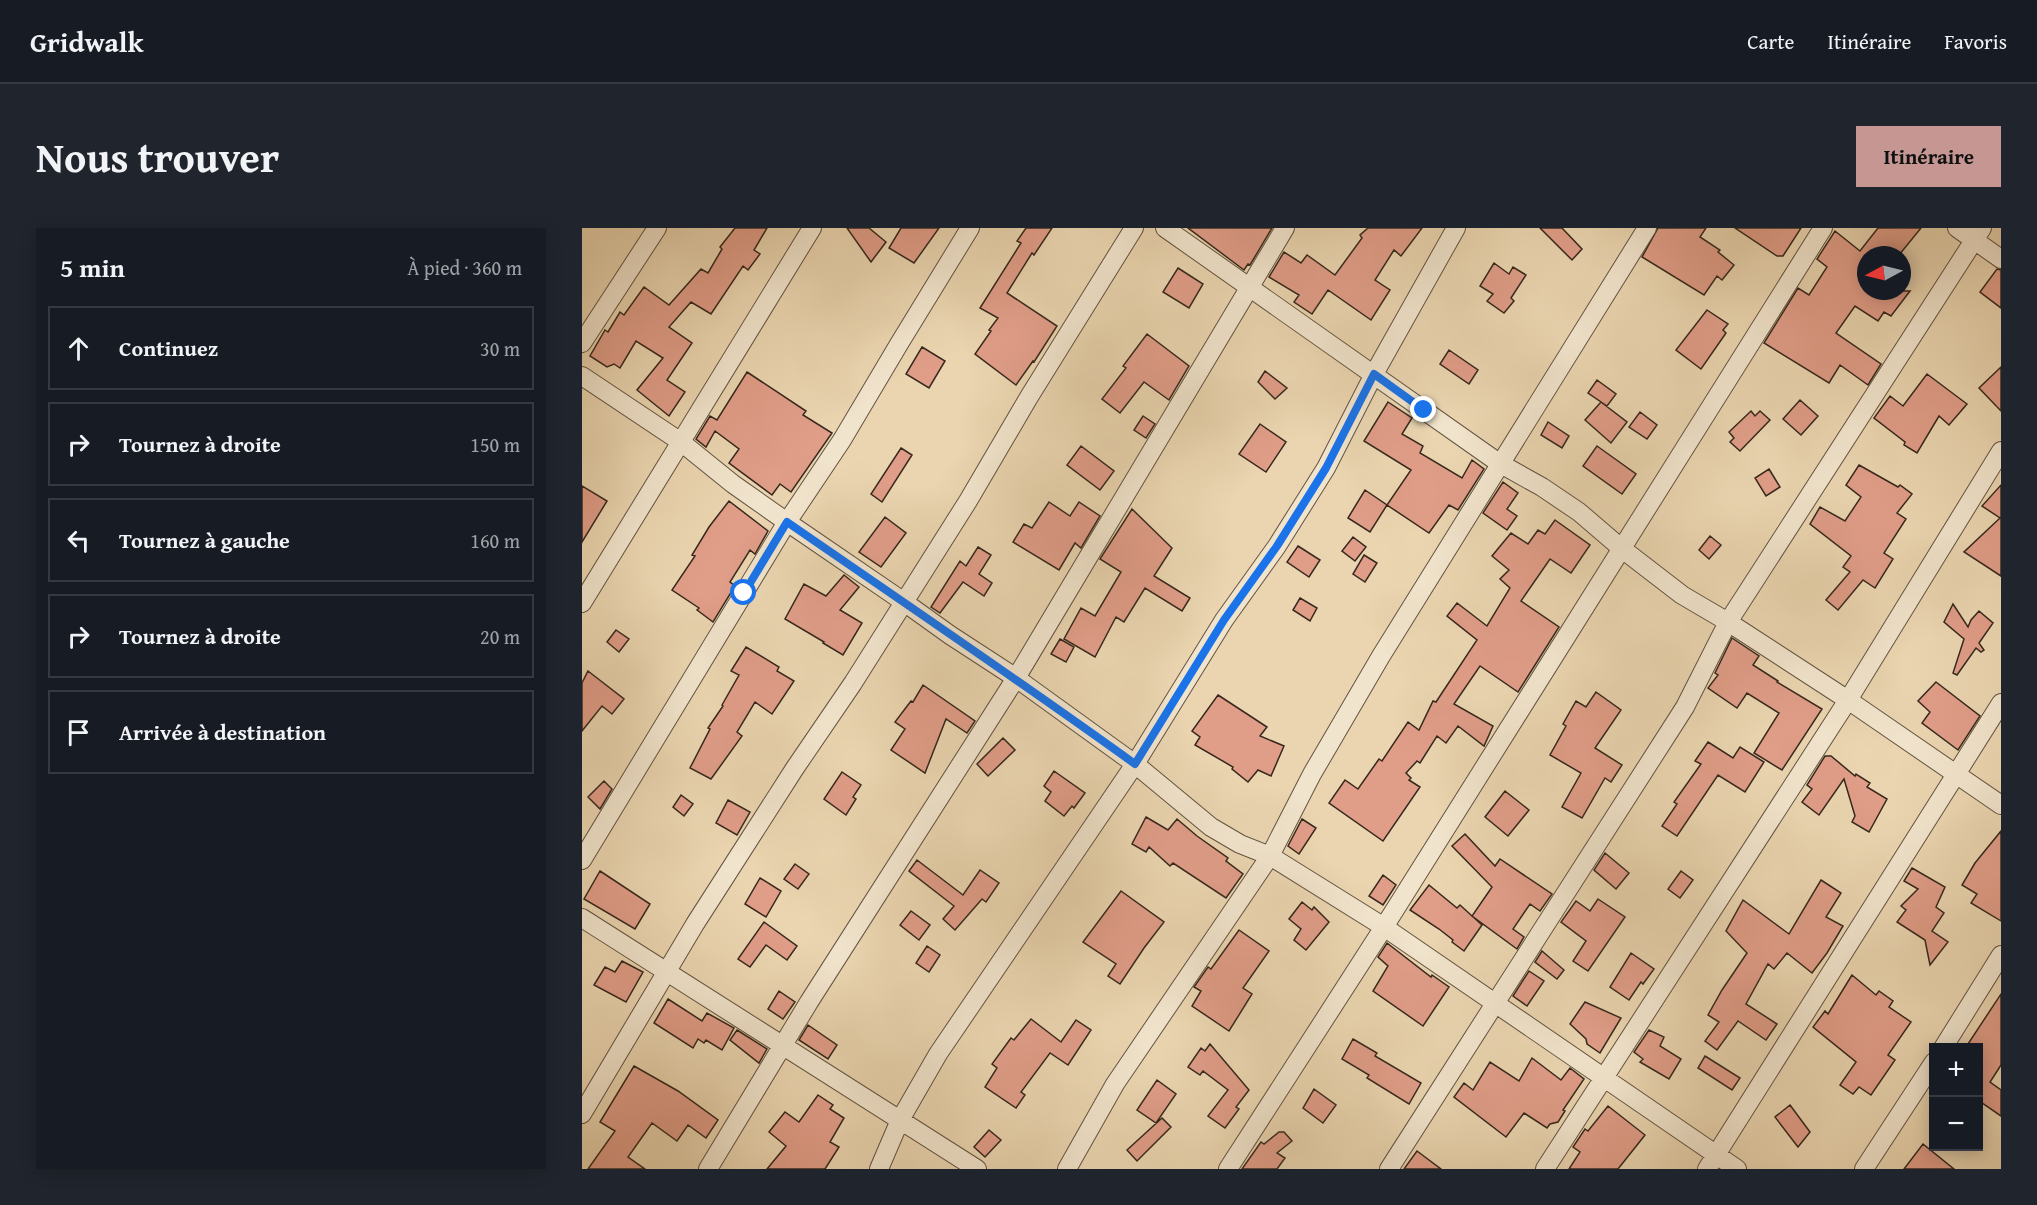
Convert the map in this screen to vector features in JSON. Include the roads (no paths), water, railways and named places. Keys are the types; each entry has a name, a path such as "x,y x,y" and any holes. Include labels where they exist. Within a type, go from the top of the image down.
{"street":[{"path":"582,343 657,228"},
{"path":"582,603 812,228"},
{"path":"582,860 787,522 842,441 970,228"},
{"path":"582,1114 695,924 788,777 853,683 1134,228"},
{"path":"1165,228 1499,463 1542,487 1579,512 1682,595 1848,700 2001,805"},
{"path":"708,1169 782,1045 1016,678 1286,228"},
{"path":"879,1169 900,1120 938,1054 1135,764 1224,620 1277,546 1326,468 1374,374 1456,228"},
{"path":"1067,1169 1116,1084 1270,856 1312,774 1381,656 1647,228"},
{"path":"1228,1169 1384,927 1823,228"},
{"path":"1957,228 1979,234 2001,259"},
{"path":"1389,1169 1686,708 1728,622 1979,234"},
{"path":"582,376 681,441 733,484 950,635 1016,678 1135,764 1211,826 1240,844 1270,856 1384,927 1603,1077 1711,1162 1737,1169"},
{"path":"1545,1169 1848,700 2001,451"},
{"path":"1711,1162 2001,703"},
{"path":"582,918 977,1169"},
{"path":"1946,1043 2001,955"},
{"path":"1864,1169 1929,1070"}]}
